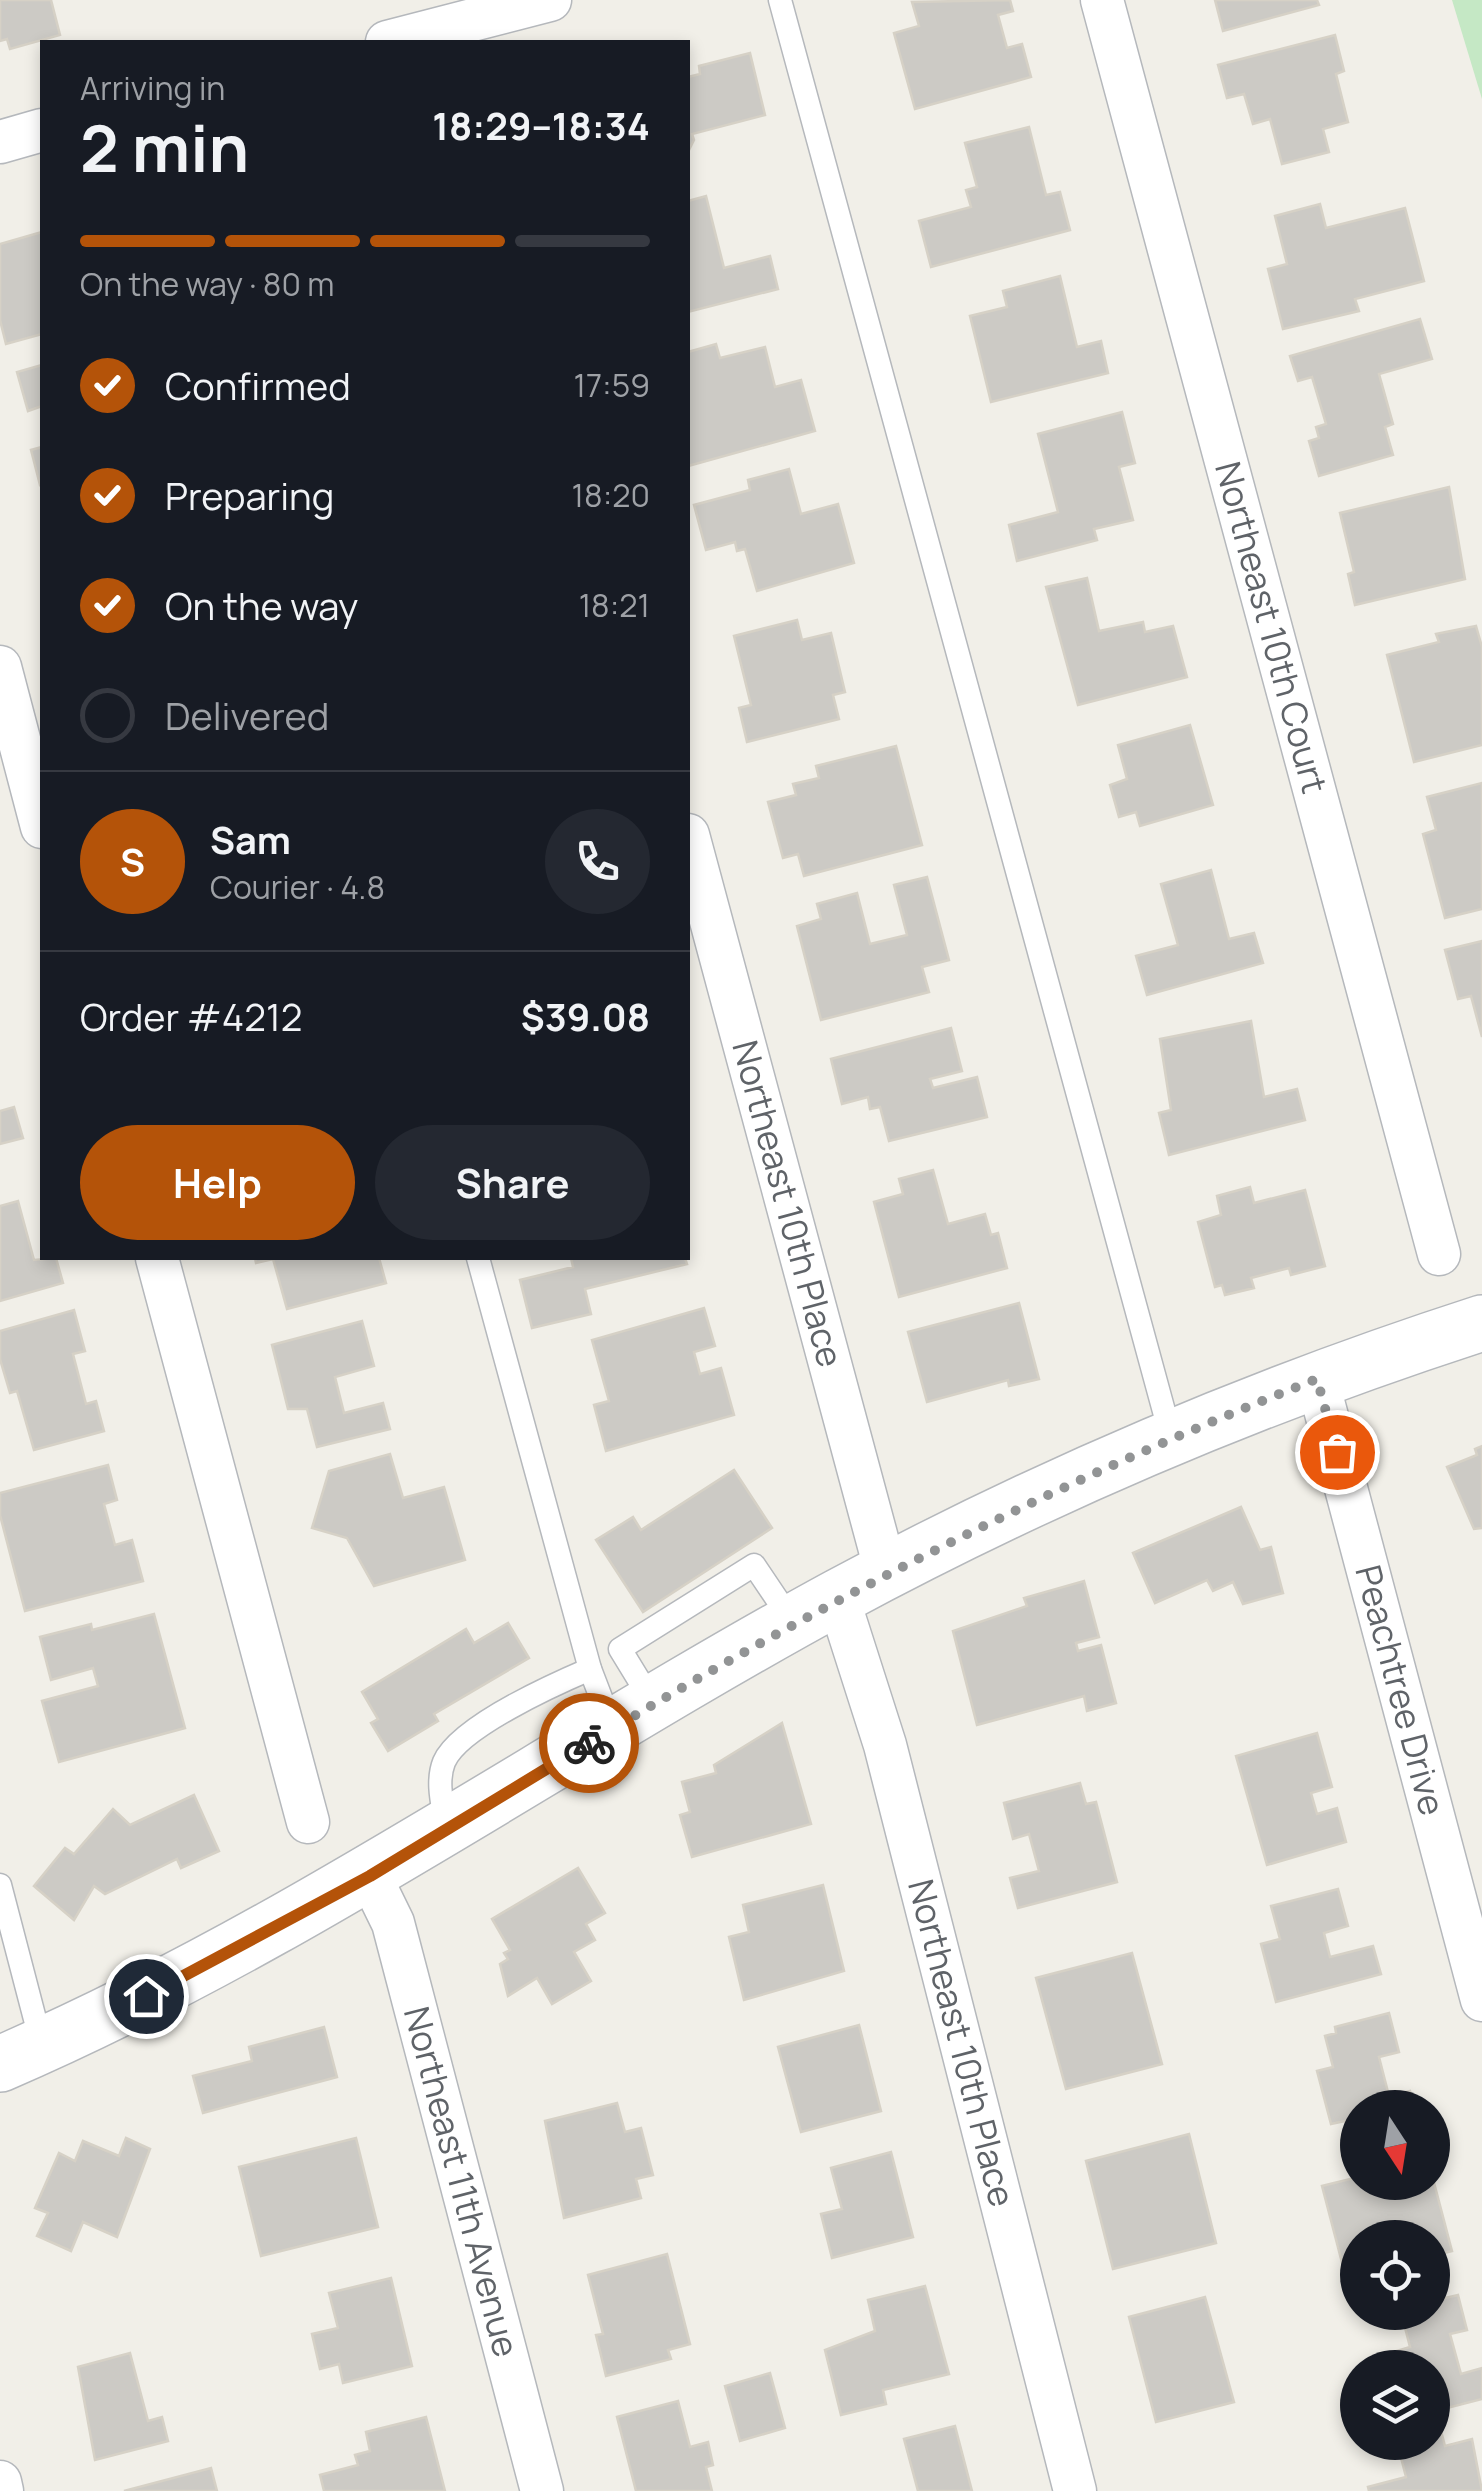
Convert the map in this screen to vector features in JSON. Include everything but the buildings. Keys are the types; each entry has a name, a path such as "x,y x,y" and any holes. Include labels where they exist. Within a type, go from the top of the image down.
{"street":[{"path":"404,40 472,32 550,0"},
{"name":"Northeast 10th Court","path":"1102,0 1439,1254"},
{"path":"0,142 40,131"},
{"path":"0,667 40,819"},
{"name":"Northeast 10th Place","path":"690,841 886,1572"},
{"path":"158,1260 308,1822"},
{"path":"21,2055 180,1979 370,1876 633,1716 886,1572 1171,1436 1317,1379 1482,1323"},
{"name":"Peachtree Drive","path":"1317,1379 1482,2000"},
{"name":"Northeast 10th Place","path":"815,1610 884,1745 1075,2491"},
{"name":"Northeast 11th Avenue","path":"370,1876 393,1924 542,2491"},
{"path":"0,2482 2,2491"}],"lane":[{"path":"780,0 1171,1436"},
{"path":"479,1260 590,1669 633,1716"},
{"path":"446,1829 440,1791 444,1762 467,1737 554,1685 590,1669"},
{"path":"0,1885 21,2055"}],"green space":[{"path":"1452,0 1482,0 1482,99"}],"way so far":[{"path":"589,1743 816,1610 949,1540 1171,1436 1317,1379 1337,1452"}],"route":[{"path":"146,1996 370,1876 589,1743"}]}
